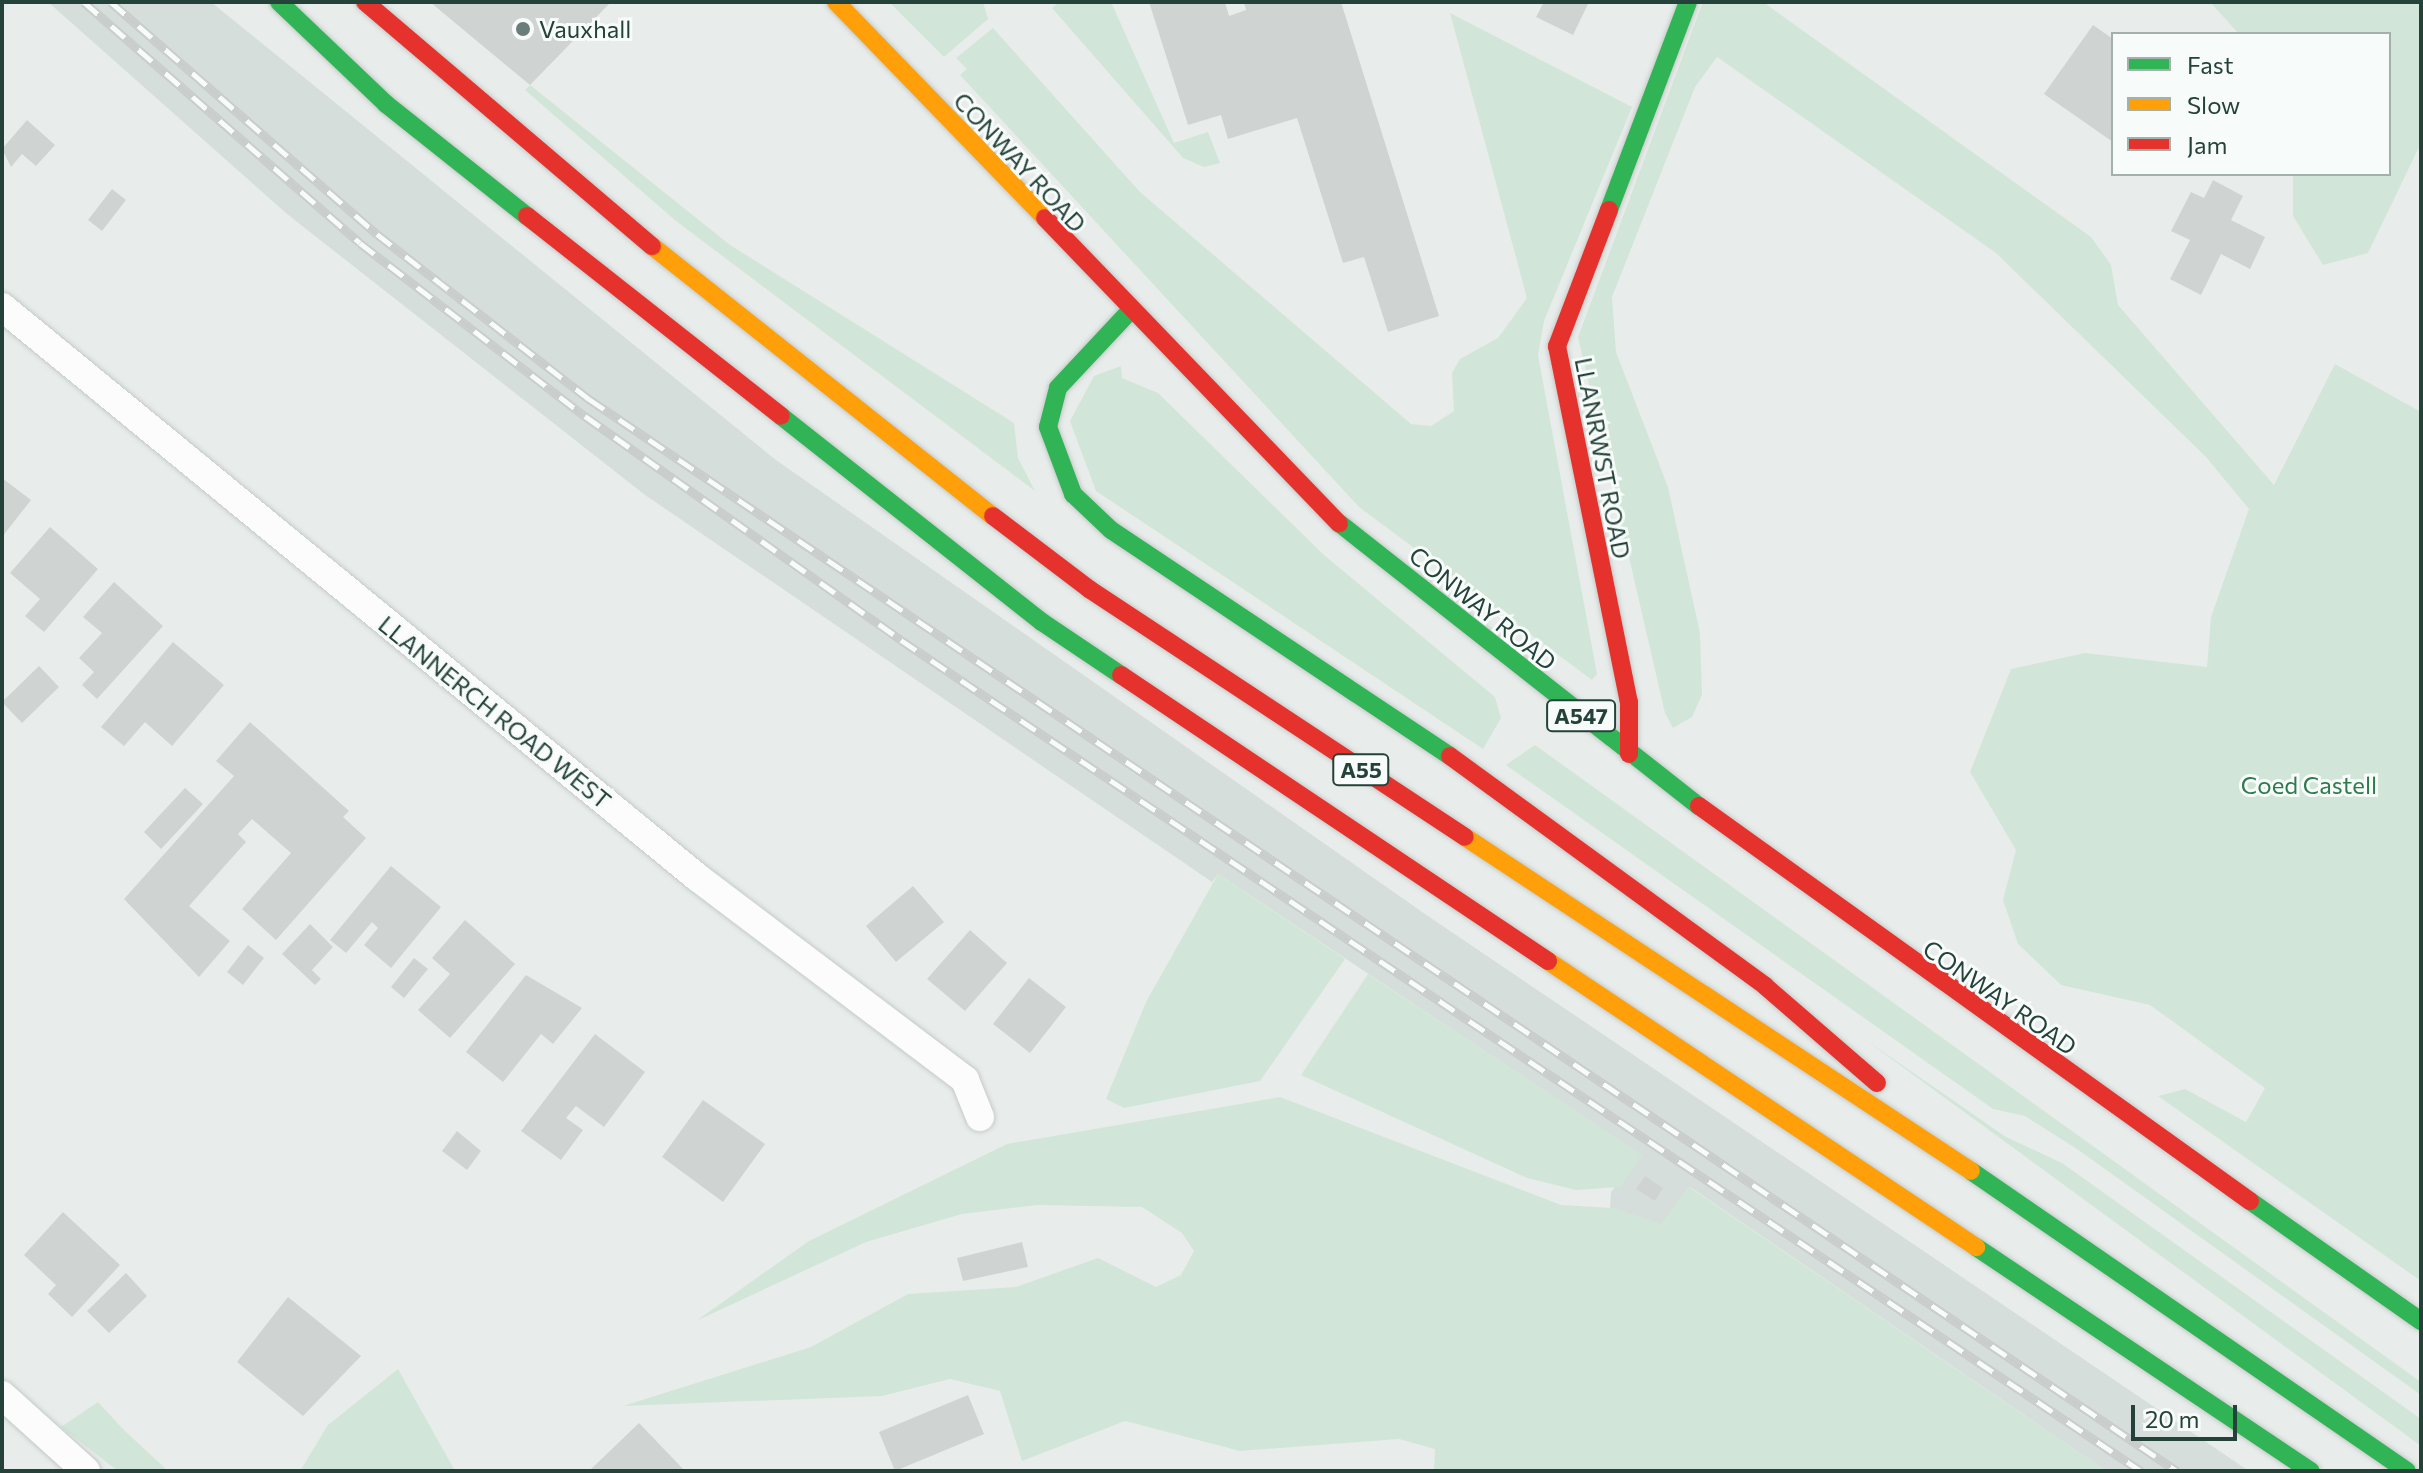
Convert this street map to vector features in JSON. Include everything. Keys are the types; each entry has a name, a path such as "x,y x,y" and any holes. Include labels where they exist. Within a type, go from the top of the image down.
{"main road":[{"path":"258,2 386,104"},
{"name":"A55","path":"279,2 386,104 1042,622 2311,1471"},
{"name":"A55","path":"365,2 772,348 1089,589 1986,1181 2407,1471"},
{"name":"CONWAY ROAD","path":"836,2 1129,312 1339,523 1793,880 2421,1321"},
{"name":"LLANRWST ROAD","path":"1629,754 1629,702 1557,346 1688,2"},
{"path":"1129,312 1058,388 1048,427 1073,494 1111,530 1539,815 1765,986 1986,1181"}],"street":[{"name":"LLANNERCH ROAD WEST","path":"2,307 685,868 965,1080 980,1117"},
{"path":"2,1395 86,1471"}],"shaded area":[{"path":"48,2 211,2 776,460 1428,916 2249,1471 2106,1471 1690,1187 1661,1225 1610,1208 1611,1192 1641,1155 1218,874 1212,882 645,495 287,214"}],"green space":[{"path":"889,2 983,2 988,19 944,57"},
{"path":"1059,2 1111,2 1174,143 1208,132 1220,163 1204,167 1183,158 1052,8"},
{"name":"Coed Castell","path":"1703,2 1763,2 2091,237 2111,265 2118,305 2274,485 2335,364 2421,412 2421,1281 2158,1096 2185,1089 2246,1122 2265,1088 2150,1005 2061,985 2018,944 2003,900 2016,850 1970,772 2011,669 2085,653 2207,667 2211,617 2249,509 2206,457 1996,253 1717,57 1695,87 1612,297 1616,352 1668,487 1700,633 1702,695 1692,717 1673,728 1665,713 1578,337"},
{"path":"2210,2 2421,2 2421,143 2368,253 2323,265 2293,216 2293,176 2391,176 2391,32 2237,32"},
{"path":"1450,13 1632,107 1544,321 1538,355 1597,674 1592,680 1359,507 960,75 967,69 956,58 993,28 1140,192 1411,424 1431,426 1454,411 1452,373 1460,359 1498,338 1527,298"},
{"path":"530,85 730,245 1014,423 1018,458 1035,491 676,221 525,90"},
{"path":"1121,366 1122,378 1158,393 1324,555 1495,697 1501,718 1483,749 1096,491 1070,421 1094,376"},
{"path":"1535,745 2421,1382 2421,1395 2077,1149 2025,1116 1993,1109 1506,765"},
{"path":"1218,874 1345,959 1260,1081 1124,1108 1106,1099 1146,1002"},
{"path":"1368,974 1642,1155 1620,1187 1576,1190 1527,1178 1301,1075"},
{"path":"1863,1038 2006,1137 2062,1163 2421,1419 2421,1446"},
{"path":"1280,1097 1561,1205 1613,1208 1661,1224 1689,1187 2106,1471 1434,1471 1435,1449 1399,1439 1240,1451 1125,1421 1022,1461 1000,1391 950,1379 882,1396 623,1406 811,1347 908,1294 1016,1287 1098,1258 1156,1287 1181,1275 1194,1251 1182,1233 1142,1207 1037,1205 962,1214 866,1242 696,1321 809,1241 1007,1144"},
{"path":"398,1369 454,1469 300,1471 328,1425"},
{"path":"98,1402 168,1471 118,1471 61,1427"}],"building":[{"name":"Vauxhall","path":"430,2 611,2 530,85"},
{"path":"1149,2 1225,2 1229,16 1246,10 1244,2 1341,2 1439,316 1388,332 1364,257 1343,263 1297,118 1228,139 1221,115 1188,125"},
{"path":"1544,2 1589,2 1573,35 1536,17"},
{"path":"2093,25 2111,38 2111,141 2044,94"},
{"path":"27,120 55,145 36,166 22,154 11,167 2,149"},
{"path":"2213,180 2243,196 2231,220 2265,237 2250,269 2221,254 2201,295 2170,279 2190,240 2171,231 2191,192 2204,198"},
{"path":"112,189 126,200 102,231 88,220"},
{"path":"2,478 31,500 2,537"},
{"path":"50,527 98,569 44,632 25,616 40,599 10,573"},
{"path":"114,582 163,626 97,699 82,685 94,672 79,658 102,633 83,617"},
{"path":"173,642 224,685 172,746 145,722 124,746 101,727"},
{"path":"39,666 59,687 22,723 2,702"},
{"path":"250,722 349,811 343,817 366,838 276,940 242,909 291,853 252,819 238,834 246,842 189,906 230,941 199,977 124,899 234,776 216,761"},
{"path":"185,788 203,804 161,849 144,832"},
{"path":"391,866 441,907 391,968 364,945 378,928 372,922 346,953 330,940"},
{"path":"913,886 944,922 896,962 866,926"},
{"path":"465,920 515,964 450,1038 418,1010 450,974 432,958"},
{"path":"310,924 333,947 312,970 321,979 315,985 282,954"},
{"path":"970,930 1007,963 965,1011 927,979"},
{"path":"248,945 264,958 243,985 227,972"},
{"path":"414,958 428,969 404,998 391,987"},
{"path":"526,975 582,1008 553,1044 541,1034 503,1082 466,1052"},
{"path":"1029,978 1066,1007 1030,1053 993,1024"},
{"path":"595,1034 645,1072 604,1127 576,1106 566,1118 583,1130 561,1160 521,1131"},
{"path":"703,1100 765,1144 723,1202 662,1157"},
{"path":"457,1131 481,1151 467,1170 442,1151"},
{"path":"1645,1176 1663,1188 1655,1201 1636,1189"},
{"path":"63,1212 120,1265 72,1317 48,1294 56,1285 24,1255"},
{"path":"1022,1242 1028,1267 963,1281 957,1258"},
{"path":"126,1273 147,1296 109,1333 87,1311"},
{"path":"288,1297 361,1356 303,1416 237,1362"},
{"path":"968,1395 984,1434 895,1471 879,1432"},
{"path":"639,1423 685,1471 589,1471"}],"railway":[{"path":"84,2 360,243 585,416 901,640 2141,1471"},
{"path":"111,2 377,234 589,399 2177,1471"}],"traffic: fast":[{"path":"279,2 386,104 527,216"},
{"path":"1609,210 1688,2"},
{"path":"1129,312 1058,388 1048,427 1073,494 1111,530 1450,756"},
{"path":"781,416 1042,622 1121,675"},
{"path":"1339,523 1699,806"},
{"path":"1971,1171 2407,1471"},
{"path":"2250,1201 2421,1321"},
{"path":"1976,1247 2311,1471"}],"traffic: slow":[{"path":"836,2 1045,218"},
{"path":"652,246 993,516"},
{"path":"1465,837 1971,1171"},
{"path":"1548,961 1976,1247"}],"traffic: jam":[{"path":"365,2 652,246"},
{"path":"1609,210 1557,346 1629,702 1629,754"},
{"path":"527,216 781,416"},
{"path":"1045,218 1339,523"},
{"path":"993,516 1089,589 1465,837"},
{"path":"1121,675 1548,961"},
{"path":"1450,756 1765,986 1877,1083"},
{"path":"1699,806 2250,1201"}],"place":[{"name":"Vauxhall","path":"523,29"}]}
